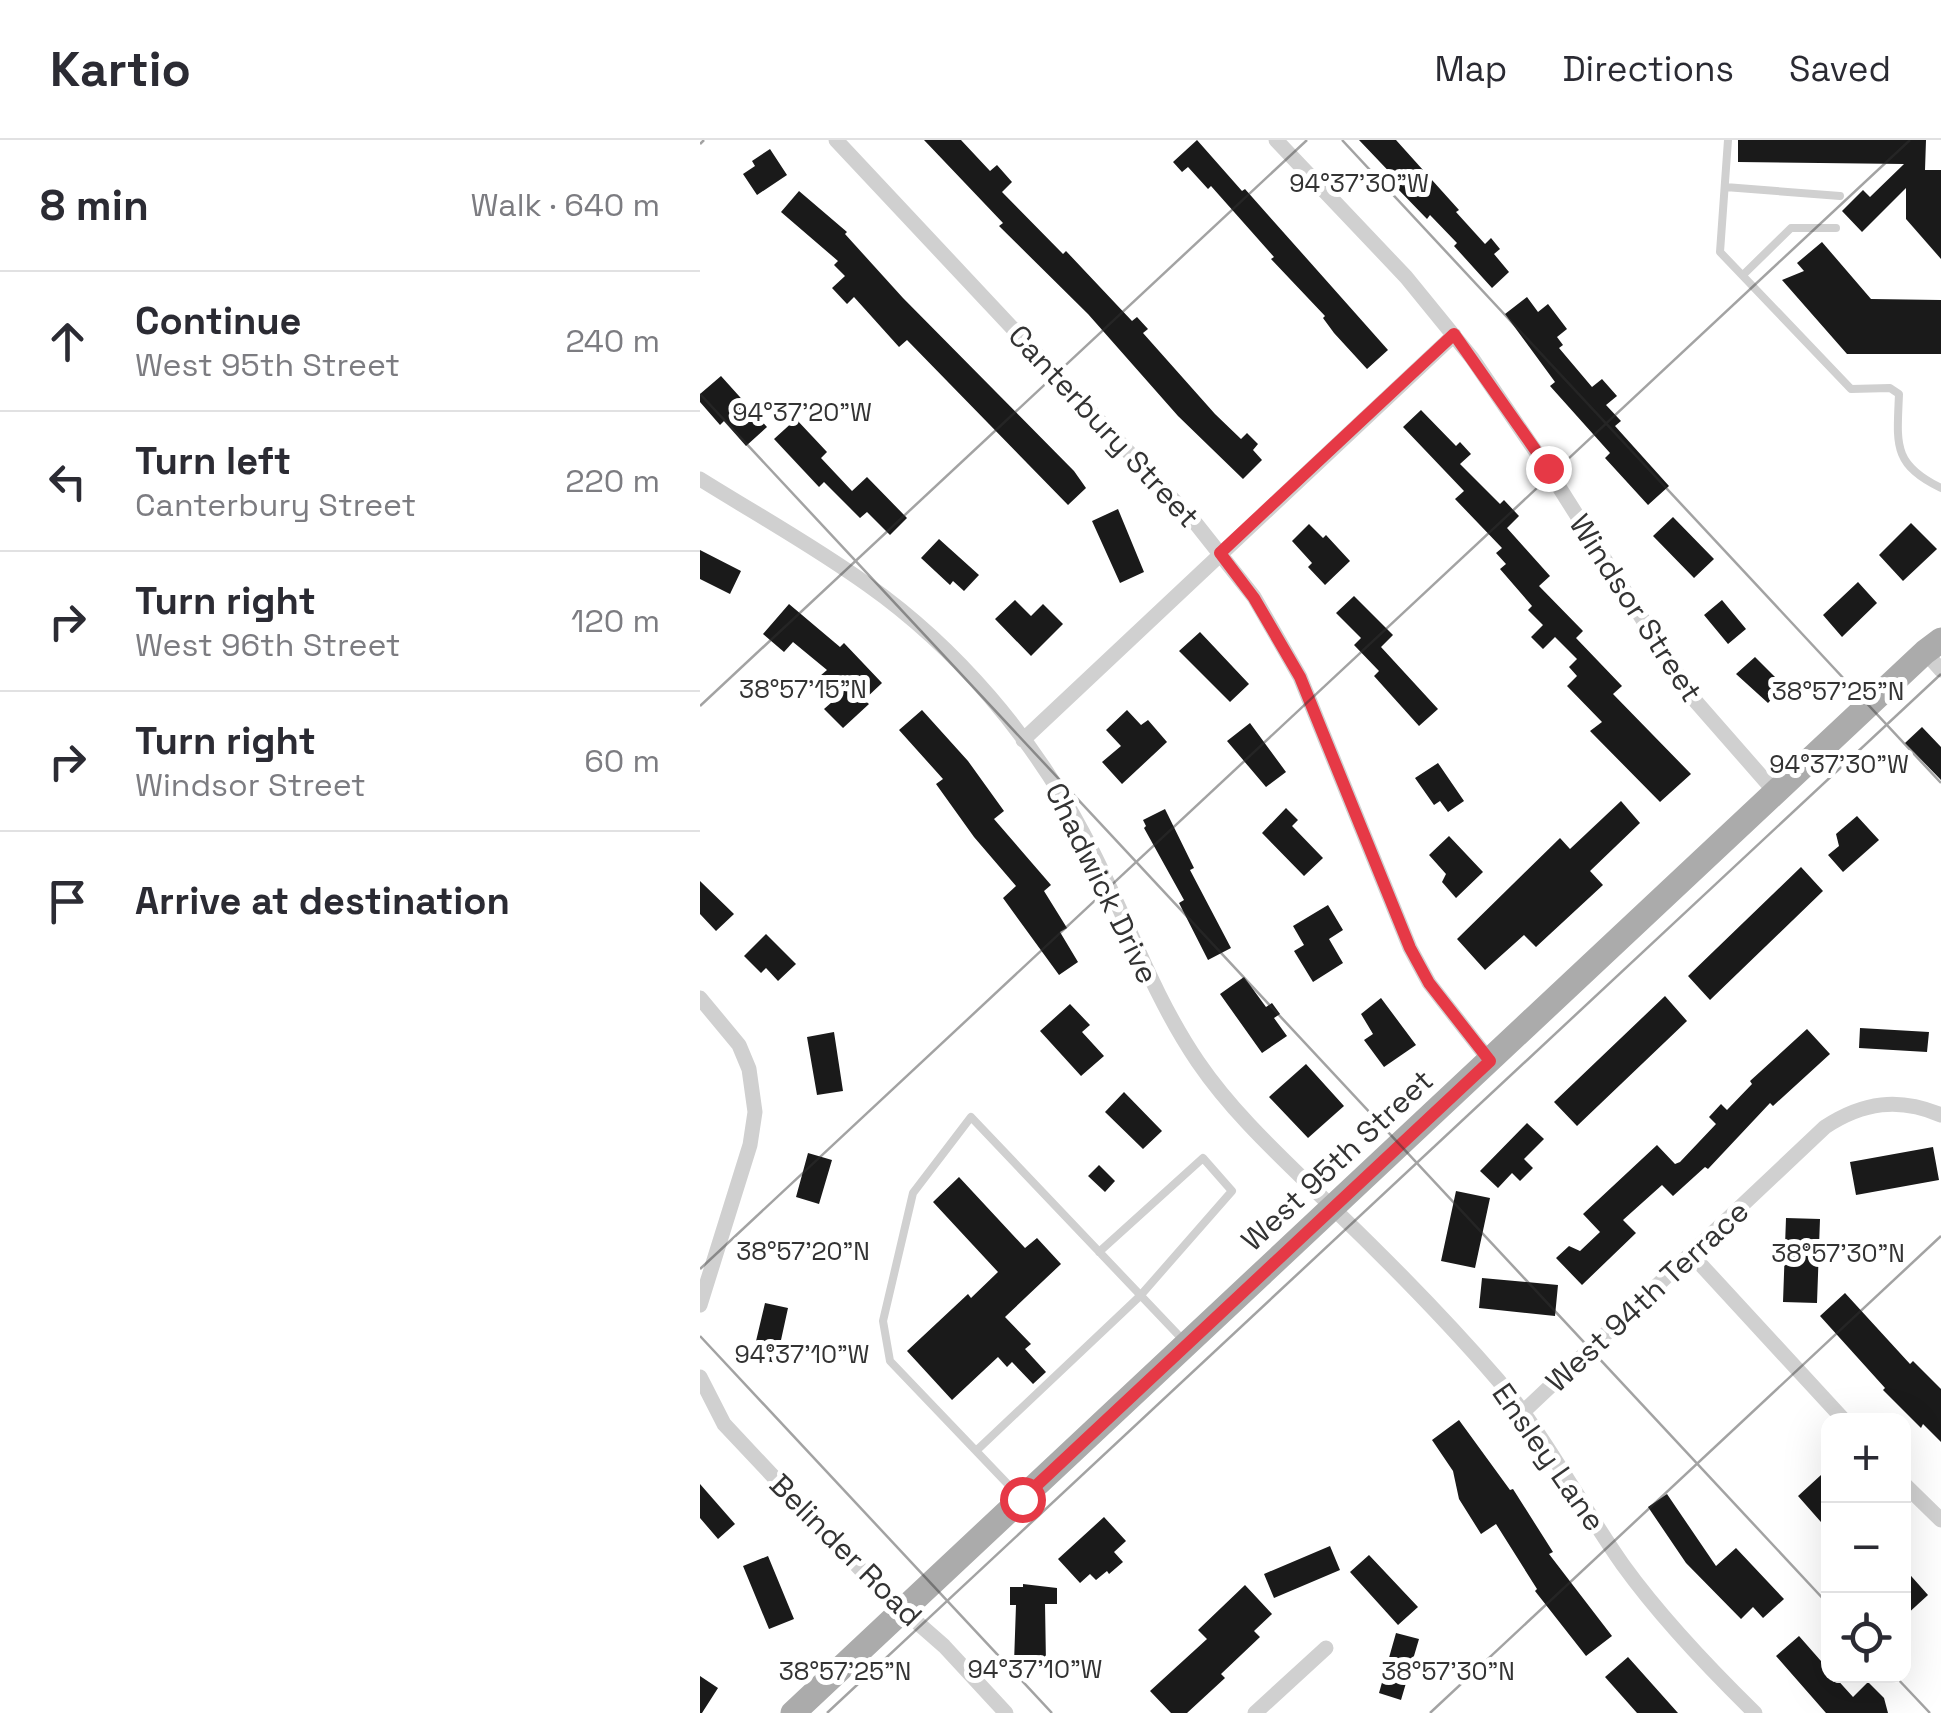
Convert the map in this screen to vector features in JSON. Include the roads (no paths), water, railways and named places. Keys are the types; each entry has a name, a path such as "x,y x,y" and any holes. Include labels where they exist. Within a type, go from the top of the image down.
{"main road":[{"name":"West 95th Street","path":"792,1713 1776,793 1936,654 1941,628"}],"street":[{"name":"Canterbury Street","path":"836,140 1220,553 1254,598 1300,677 1410,948 1429,983 1490,1061"},
{"name":"Windsor Street","path":"1276,140 1406,277 1454,334 1548,468 1690,696 1776,793"},
{"path":"1023,740 1454,334"},
{"name":"Chadwick Drive","path":"700,479 820,552 920,625 961,665 1023,740 1082,831 1162,1004 1198,1062 1275,1154 1334,1208"},
{"path":"700,998 739,1045 749,1069 755,1112 750,1145 700,1305"},
{"name":"West 94th Terrace","path":"1524,1412 1844,1114 1879,1103 1896,1103 1918,1106 1941,1116"},
{"name":"Ensley Lane","path":"1334,1208 1498,1380 1524,1412 1625,1568 1716,1675 1755,1713"},
{"path":"1691,1254 1838,1413"},
{"name":"Belinder Road","path":"700,1377 724,1424 902,1611 944,1646 1006,1713"},
{"path":"1911,1491 1941,1520"},
{"path":"1254,1713 1326,1648"}],"lane":[{"path":"1728,140 1720,252 1851,389 1890,388 1899,394 1900,455 1915,475 1941,488"},
{"path":"1724,187 1840,196"},
{"path":"1742,276 1791,228 1836,228"},
{"path":"1022,1499 890,1361 883,1321 913,1192 971,1117 1188,1345"},
{"path":"976,1451 1140,1296 1232,1191 1203,1158 1098,1252"}]}
